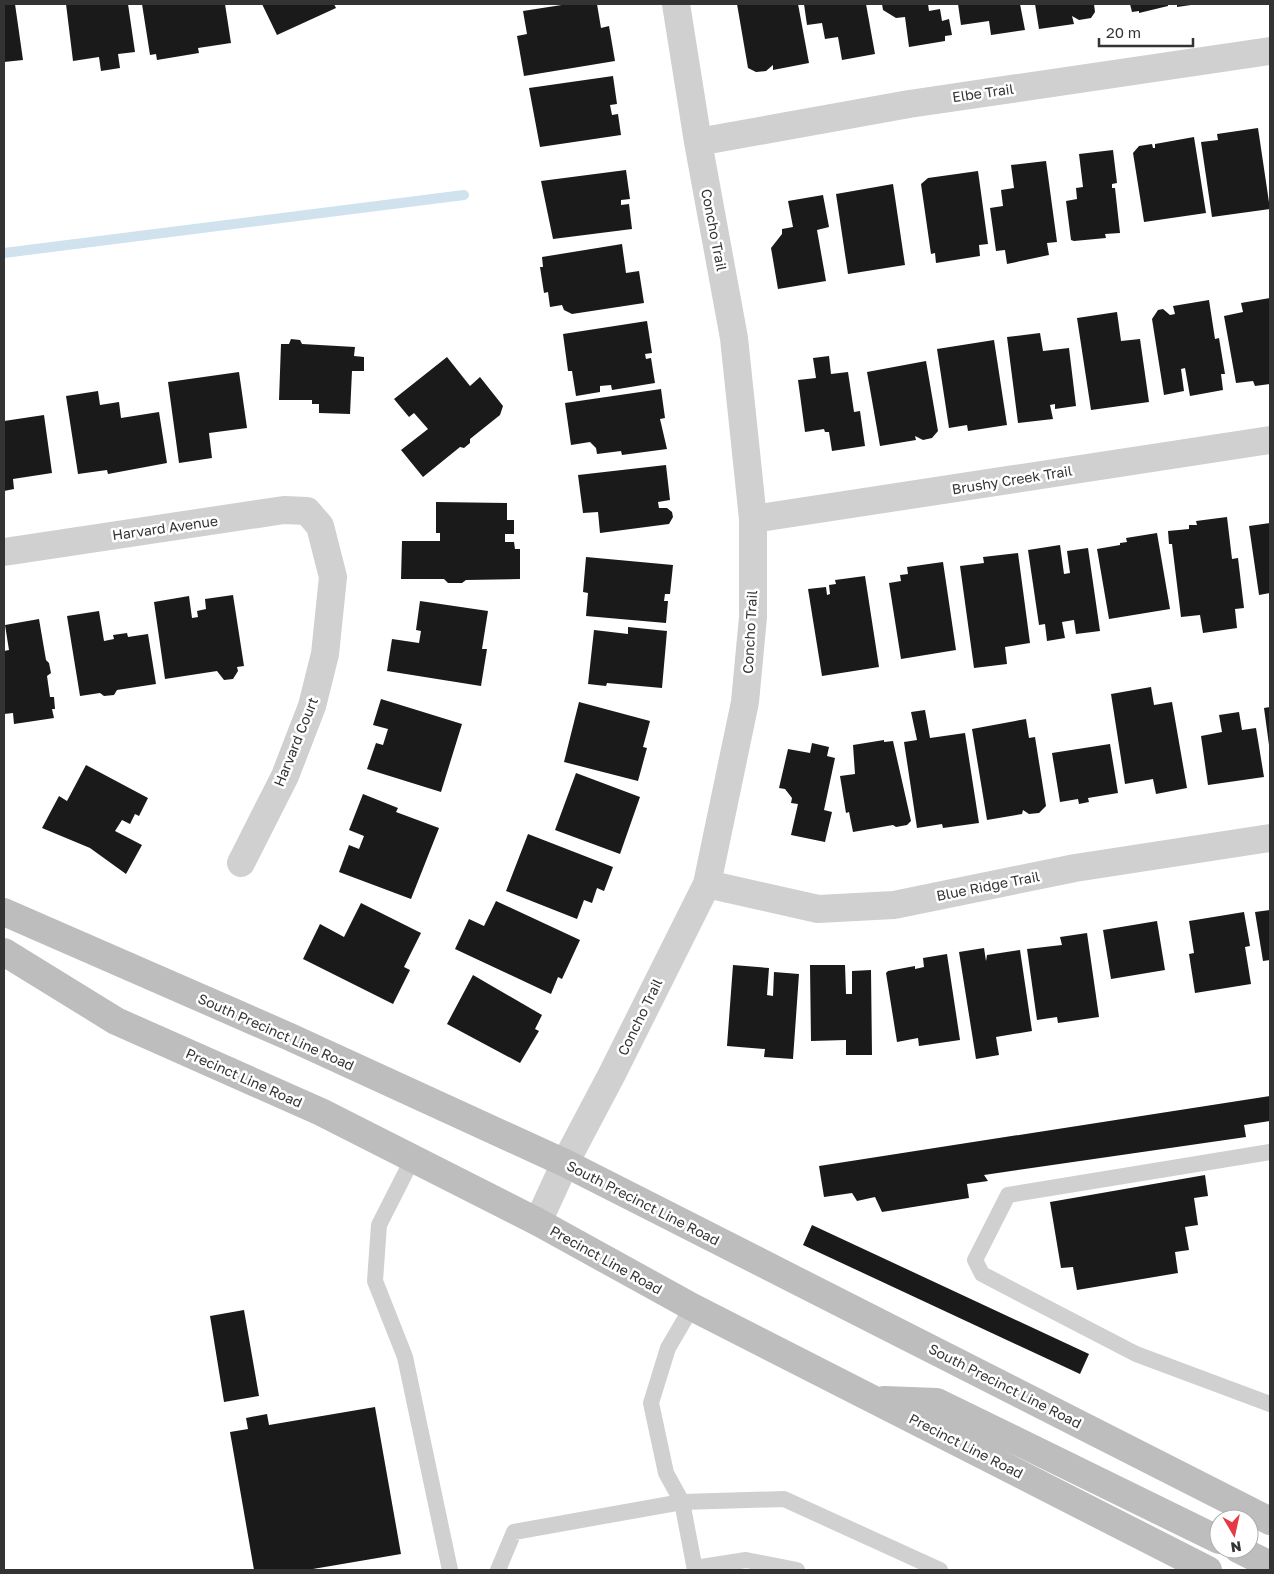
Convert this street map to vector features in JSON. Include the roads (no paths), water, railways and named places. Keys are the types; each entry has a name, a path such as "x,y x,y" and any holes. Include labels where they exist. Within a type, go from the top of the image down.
{"main road":[{"name":"South Precinct Line Road","path":"4,912 290,1037 565,1163 1270,1521"},
{"name":"Precinct Line Road","path":"4,952 116,1021 321,1112 413,1158 538,1222 692,1307 1208,1570"},
{"path":"877,1400 937,1402 1209,1535"},
{"path":"1258,1559 1270,1565"}],"street":[{"name":"Concho Trail","path":"538,1222 565,1163 612,1074 706,884 745,702 753,617 753,519 734,338 698,142 676,4"},
{"name":"Elbe Trail","path":"698,142 909,104 1270,51"},
{"name":"Brushy Creek Trail","path":"753,519 1270,440"},
{"name":"Harvard Avenue","path":"4,552 284,510 307,511 320,526"},
{"name":"Harvard Court","path":"241,863 295,750 312,706 325,654 333,577 320,526"},
{"name":"Blue Ridge Trail","path":"706,884 818,909 894,905 1076,868 1270,838"}],"lane":[{"path":"1270,1152 1008,1195 975,1260 982,1274 1136,1354 1270,1404"},
{"path":"413,1158 379,1225 375,1281 405,1357 450,1570"},
{"path":"692,1307 668,1348 651,1403 666,1473 682,1502 695,1569 746,1560 797,1570"},
{"path":"498,1570 514,1532 682,1502 784,1499 940,1570"}],"waterway":[{"path":"4,253 464,195"}]}
